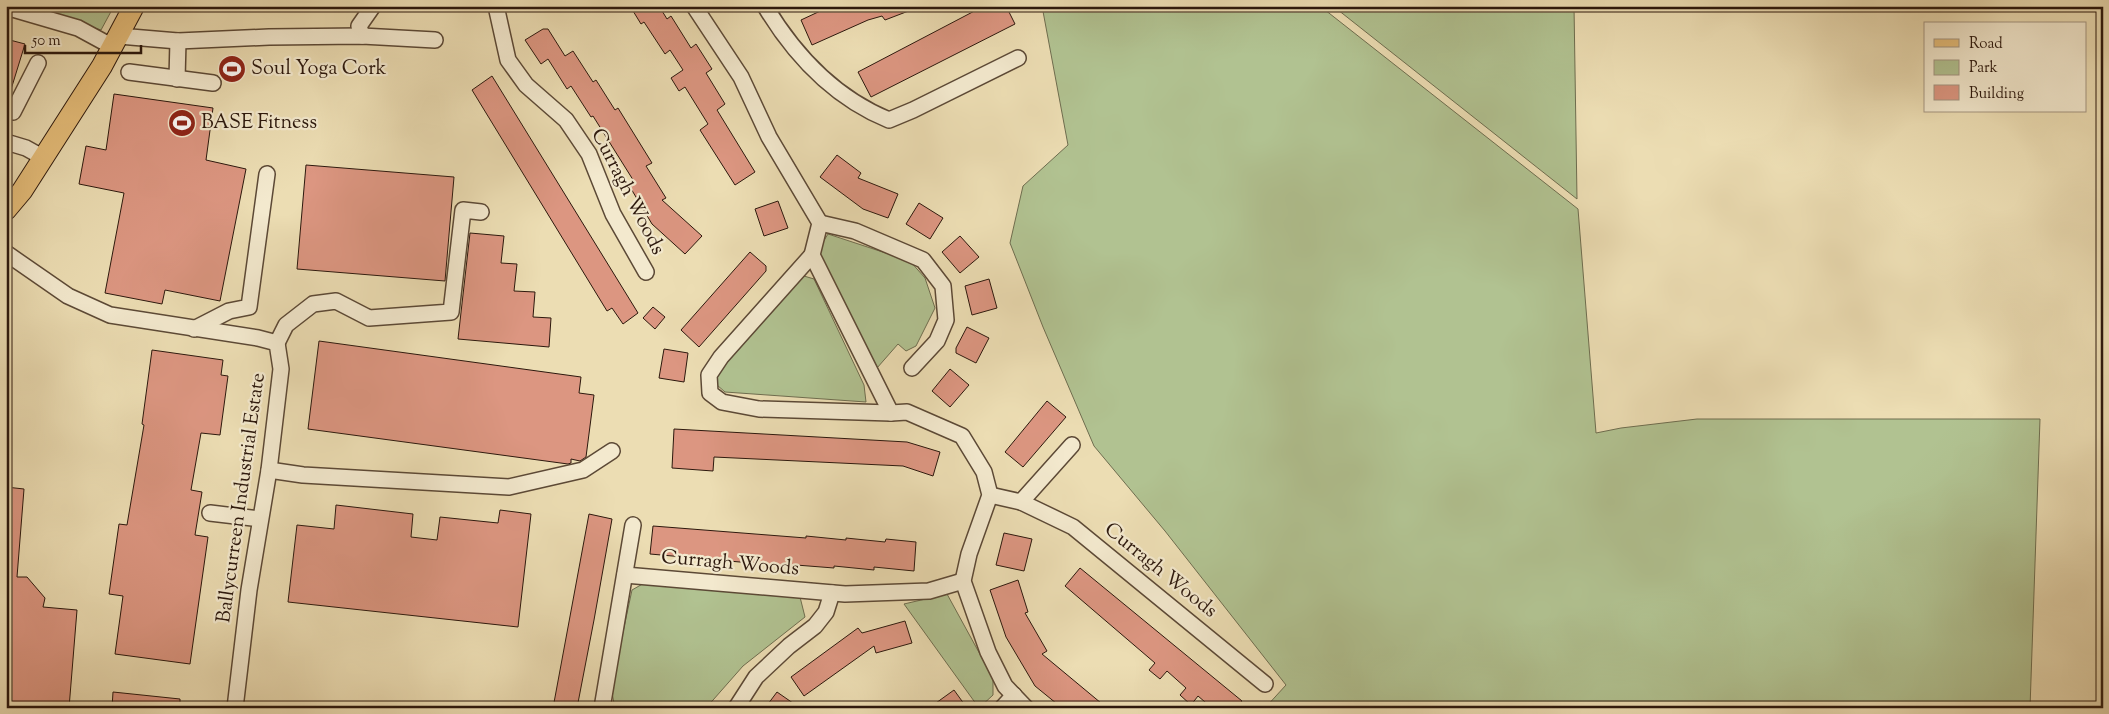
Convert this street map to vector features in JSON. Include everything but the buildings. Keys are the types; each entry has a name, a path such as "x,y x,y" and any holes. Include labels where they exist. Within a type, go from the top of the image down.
{"main road":[{"path":"6,210 22,191 44,158 116,41 134,6"}],"street":[{"path":"362,36 359,26 372,6"},
{"name":"Curragh Woods","path":"496,6 508,60 526,85 566,120 589,154 613,214 646,272"},
{"path":"694,6 741,77 769,137 820,223 878,240 923,260 943,286 946,320 937,342 912,368"},
{"path":"765,6 805,62 845,96 865,110 889,120 1018,58"},
{"path":"6,7 116,41 362,36 435,40"},
{"path":"177,79 178,41"},
{"path":"6,110 13,112 38,63"},
{"path":"129,72 213,83"},
{"path":"6,142 26,148 44,158"},
{"path":"194,329 229,311 249,307 266,174"},
{"path":"6,253 68,296 110,315 258,338 277,343 286,325 313,304 336,301 369,318 451,312 463,210 481,212"},
{"path":"820,223 812,255 721,356 709,375 710,392 722,402 759,409 907,412 962,436 984,472 990,495 969,554 963,581 988,652 1006,686 1026,708"},
{"path":"812,255 891,413"},
{"name":"Ballycurreen Industrial Estate","path":"235,708 249,590 269,470 281,369 277,343"},
{"path":"1020,502 1072,445"},
{"path":"269,470 303,475 509,488 583,470 612,451"},
{"name":"Curragh Woods","path":"990,495 1020,502 1073,527 1265,684"},
{"path":"210,513 260,519"},
{"path":"602,708 633,525"},
{"name":"Curragh Woods","path":"625,575 832,593 930,591 963,581"},
{"path":"736,708 756,678 789,646 815,626 826,612 832,593"},
{"path":"1002,708 1014,695"}],"green space":[{"path":"45,6 114,6 101,30 43,11"},
{"path":"1042,6 1320,6 1578,209 1596,433 1621,428 1697,419 2040,419 2030,708 1265,708 1286,685 1165,531 1094,446 1043,327 1010,243 1023,186 1068,145"},
{"path":"1333,6 1574,6 1577,199"},
{"path":"828,234 910,261 925,278 935,308 916,346 906,351 898,344 877,368 818,250"},
{"path":"804,276 814,279 864,385 866,402 725,392 717,385 717,371"},
{"path":"646,582 800,597 805,617 743,666 706,708 615,708 611,688 632,590"},
{"path":"947,594 993,678 993,695 979,708 904,604"}],"place":[{"name":"Soul Yoga Cork","path":"232,69"},
{"name":"BASE Fitness","path":"182,123"}]}
